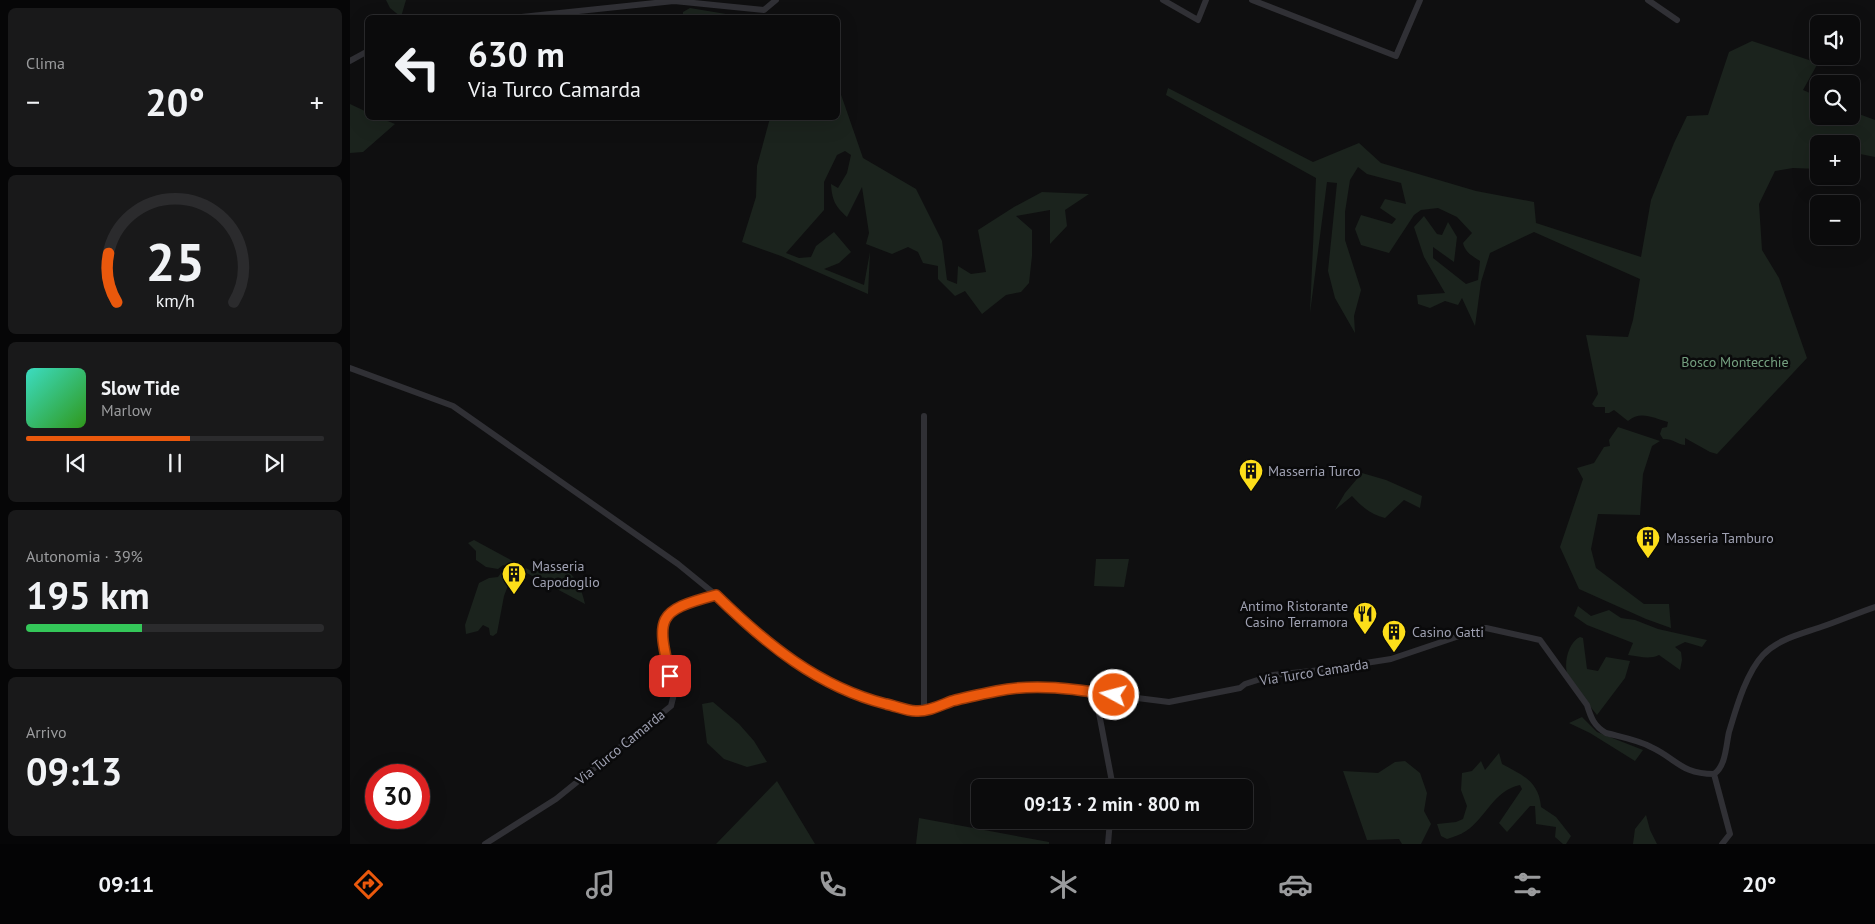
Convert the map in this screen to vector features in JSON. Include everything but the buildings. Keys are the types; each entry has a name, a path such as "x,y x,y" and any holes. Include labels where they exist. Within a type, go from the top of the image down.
{"street":[{"path":"541,15 674,1 764,10 776,0"},
{"path":"1163,0 1198,20 1206,0"},
{"path":"1252,0 1396,56 1420,0"},
{"path":"1648,0 1677,20"},
{"path":"350,61 365,53"},
{"path":"350,368 453,406 678,564 716,595"},
{"path":"924,416 924,710"},
{"name":"Via Turco Camarda","path":"485,844 556,799 671,706 674,694 662,639 665,618 668,613 676,609 716,595 783,654 828,683 868,700 915,711 999,690 1050,687 1170,702 1240,688 1245,684 1274,675 1391,659 1477,630 1494,629 1540,640 1587,705 1591,717 1600,729 1606,733 1650,746 1695,773 1714,774"},
{"path":"1722,844 1730,834 1714,774 1722,767 1725,747 1734,716 1747,683 1763,655 1788,639 1875,607"},
{"path":"1095,692 1110,779"},
{"path":"1108,844 1109,829"}],"green space":[{"path":"386,0 406,0 402,15 399,15 390,8"},
{"path":"690,8 726,14 683,15 683,12"},
{"name":"Bosco Montecchie","path":"1752,41 1810,60 1810,65 1817,65 1803,90 1810,93 1810,125 1860,125 1860,114 1875,120 1875,157 1860,154 1860,135 1810,135 1810,169 1793,168 1775,171 1759,204 1762,250 1779,278 1807,358 1717,454 1685,438 1685,445 1663,439 1660,434 1662,428 1667,427 1668,422 1642,415 1628,421 1614,410 1605,413 1605,407 1595,407 1592,404 1598,394 1586,335 1628,337 1640,279 1534,232 1490,253 1481,282 1475,326 1462,298 1458,305 1445,301 1430,308 1418,304 1417,295 1445,293 1424,257 1414,227 1424,216 1437,234 1442,235 1448,222 1457,237 1454,262 1433,247 1433,258 1466,284 1478,280 1480,261 1467,251 1463,243 1472,233 1457,217 1438,208 1421,210 1414,215 1389,253 1361,245 1355,229 1361,215 1392,224 1396,219 1380,208 1385,199 1406,204 1401,183 1367,174 1358,167 1350,180 1345,212 1345,240 1361,290 1354,316 1355,333 1335,298 1328,271 1337,183 1327,182 1310,313 1316,178 1166,95 1168,88 1313,162 1359,143 1381,163 1476,191 1534,202 1536,223 1641,257 1651,200 1674,143 1687,116 1708,115 1729,52"},
{"path":"840,92 863,158 916,189 942,241 947,280 957,284 958,266 971,274 986,272 978,230 1042,192 1089,194 1065,210 1067,226 1050,244 1050,210 1016,216 1032,230 1029,283 1021,292 1006,295 982,314 965,291 955,296 938,279 938,266 923,263 918,252 908,247 892,254 866,244 869,233 862,187 847,217 837,206 832,194 831,184 838,188 847,173 851,155 845,151 837,155 824,182 824,210 786,253 799,258 811,257 816,246 834,232 851,252 839,263 824,269 864,285 870,252 868,294 781,256 742,242 756,197 757,166 769,120 840,120"},
{"path":"350,104 365,111 365,120 385,120 395,124 363,152 350,153"},
{"path":"1618,427 1660,441 1652,446 1643,474 1640,515 1598,514 1591,549 1596,568 1644,604 1669,604 1671,628 1579,589 1560,547 1583,479 1577,468 1594,463 1604,447 1610,446 1609,440"},
{"path":"1362,473 1386,480 1422,496 1420,508 1404,500 1385,518 1367,510 1352,496 1335,510 1345,493"},
{"path":"474,540 535,573 542,562 551,563 566,569 580,587 585,604 523,571 514,583 509,583 504,596 497,633 493,636 490,635 489,628 483,625 478,631 466,634 465,625 479,583 489,578 498,577 506,566 503,565 498,569 486,567 476,560 476,551 468,543"},
{"path":"1096,559 1129,559 1124,587 1094,586"},
{"path":"1578,606 1591,616 1609,610 1621,618 1635,620 1658,629 1707,640 1702,647 1685,642 1675,647 1681,652 1680,670 1659,655 1648,657 1628,655 1633,643 1587,625 1574,616"},
{"path":"1580,637 1583,638 1587,669 1598,671 1606,657 1630,661 1625,678 1597,715 1568,676 1566,660 1572,644"},
{"path":"713,702 739,724 754,741 767,762 747,767 724,759 707,743 702,704"},
{"path":"1582,717 1597,732 1643,750 1635,761 1590,733 1569,723"},
{"path":"1499,753 1502,764 1523,776 1533,785 1540,798 1541,807 1556,817 1571,836 1566,844 1563,844 1555,837 1556,827 1536,824 1535,806 1530,806 1507,832 1499,823 1522,789 1520,785 1503,792 1466,831 1447,839 1441,836 1437,824 1456,822 1463,819 1467,806 1461,790 1462,773 1472,771 1481,761 1485,770"},
{"path":"1405,761 1420,773 1427,793 1424,811 1431,824 1421,844 1402,844 1399,839 1367,840 1343,771 1378,773 1395,762"},
{"path":"777,781 815,844 716,844"},
{"path":"1646,815 1650,830 1657,844 1633,844 1635,829"},
{"path":"919,818 1049,842 1049,844 916,844"}],"place":[{"name":"Masserria Turco","path":"1251,492"},
{"name":"Masseria Tamburo","path":"1648,559"},
{"name":"Masseria Capodoglio","path":"514,595"},
{"name":"Antimo Ristorante Casino Terramora","path":"1365,635"},
{"name":"Casino Gatti","path":"1394,653"}],"route":[{"path":"670,676 662,639 665,618 668,613 676,609 702,598 716,595 783,654 828,683 868,700 915,711 999,690 1050,687 1114,695"}]}
